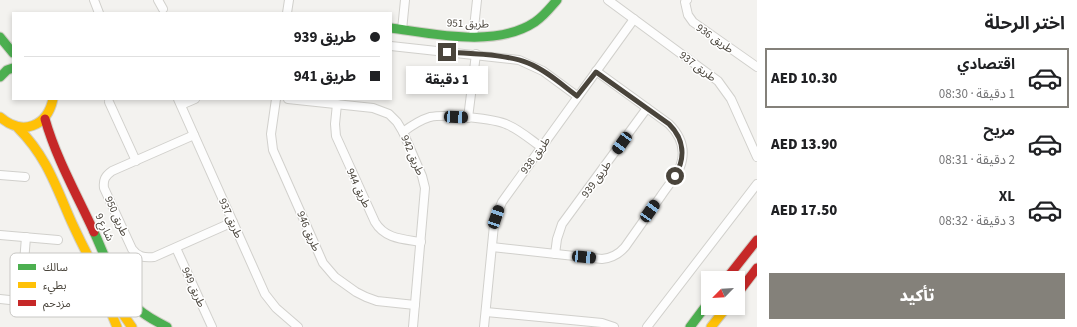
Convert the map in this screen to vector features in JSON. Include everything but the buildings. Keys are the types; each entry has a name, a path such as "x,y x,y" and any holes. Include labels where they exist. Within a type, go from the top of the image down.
{"main road":[{"name":"طريق 951","path":"392,28 473,37 490,37 524,28 535,22 557,0"},
{"path":"0,37 12,52"},
{"path":"0,77 7,70 12,68"},
{"path":"18,128 32,126 44,119 50,111 54,100"},
{"path":"1,119 18,128 27,136 43,156 87,253"},
{"name":"شارع 9","path":"44,119 61,161 104,253"},
{"path":"733,271 757,240"},
{"path":"745,284 757,268"},
{"path":"690,327 701,312"},
{"name":"شارع 9","path":"142,313 148,318 167,327"},
{"path":"711,327 720,315"},
{"path":"113,317 117,327"},
{"path":"125,317 132,327"}],"street":[{"path":"94,0 99,12"},
{"path":"158,0 163,9"},
{"path":"288,12 289,0"},
{"path":"402,30 405,0"},
{"path":"473,37 477,0"},
{"name":"طريق 937","path":"608,0 712,76 723,86 731,99 757,157"},
{"name":"طريق 936","path":"687,0 688,16 693,22 757,67"},
{"name":"طريق 938","path":"484,327 496,217 502,202 634,19"},
{"path":"392,46 511,58 528,63 543,71 577,96"},
{"path":"468,118 476,54"},
{"path":"492,247 602,258 611,257 619,253 625,247 675,176 682,161 682,144 679,137 669,124 596,72"},
{"path":"179,102 190,100"},
{"name":"طريق 946","path":"276,100 271,134 274,150 323,263 335,276 356,292 366,297 377,301 415,305"},
{"name":"طريق 942","path":"298,100 378,109 393,118 403,132 422,176 425,188 413,327"},
{"path":"109,102 136,160"},
{"name":"طريق 937","path":"179,102 268,299 280,313 298,327"},
{"name":"طريق 944","path":"337,104 335,124 338,142 374,222 389,236 421,242"},
{"name":"طريق 939","path":"555,254 557,239 562,224 647,108"},
{"path":"403,132 421,120 438,116 468,118 507,124 541,147"},
{"name":"طريق 950","path":"137,253 132,249 104,188 104,182 108,174 112,171 194,135"},
{"path":"0,175 25,177"},
{"path":"647,327 757,184"},
{"name":"طريق 950","path":"142,256 148,258 154,257 233,222"},
{"path":"0,235 58,240"},
{"path":"25,253 26,237"},
{"name":"طريق 949","path":"176,248 212,327"},
{"path":"0,299 10,300"},
{"path":"486,312 602,323 614,327"}],"traffic: fast":[{"path":"392,28 446,36 484,37 502,35 519,30 535,22 544,15 557,0"},
{"path":"0,37 12,52"},
{"path":"0,77 7,70 12,68"},
{"path":"94,232 103,253"},
{"path":"690,327 701,312"},
{"path":"142,313 167,327"}],"traffic: slow":[{"path":"0,117 8,123 17,126 32,126 45,116 50,109 53,100"},
{"path":"18,128 44,161 86,253"},
{"path":"711,327 720,315"},
{"path":"113,317 117,327"},
{"path":"125,317 132,327"}],"traffic: jam":[{"path":"45,119 61,162 94,232"},
{"path":"733,271 757,240"},
{"path":"745,284 757,268"}],"route":[{"path":"447,52 511,58 528,63 543,71 577,96 596,72 669,124 675,130 682,144 683,152 680,168 675,176"}]}
